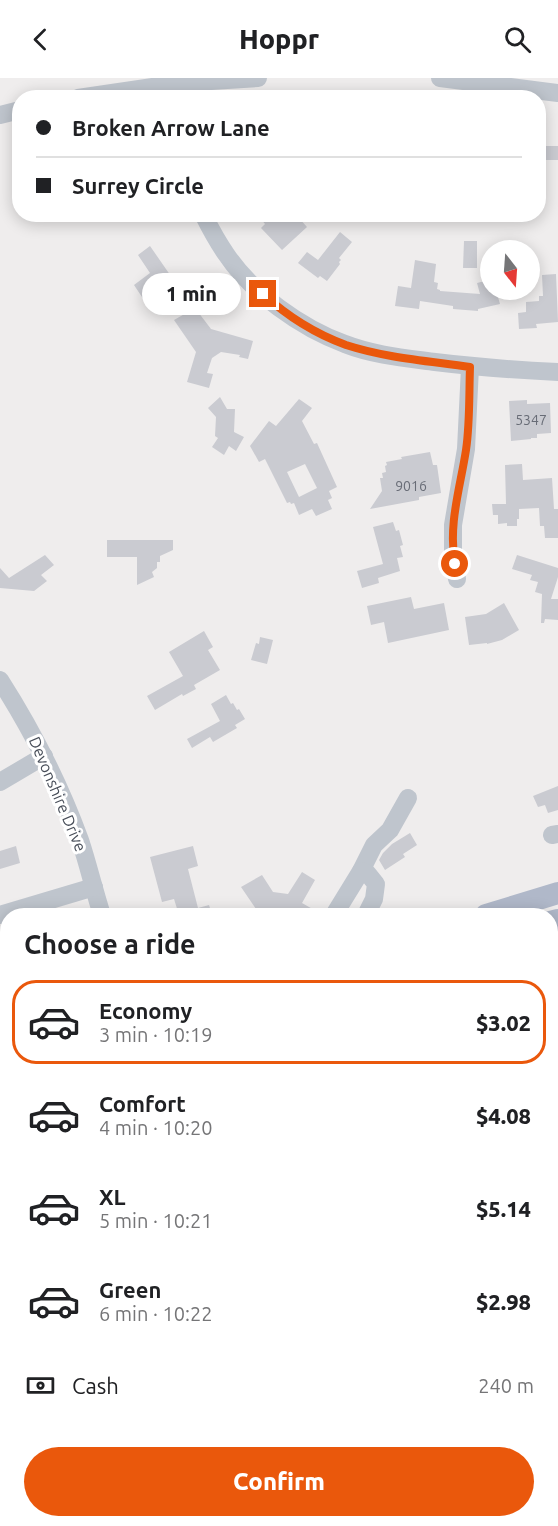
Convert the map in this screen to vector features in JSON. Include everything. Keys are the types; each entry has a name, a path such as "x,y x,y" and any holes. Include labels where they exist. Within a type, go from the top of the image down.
{"main road":[{"path":"509,908 558,893"}],"street":[{"path":"132,90 258,78"},
{"path":"440,78 534,90"},
{"path":"207,222 226,256 254,286 272,302 320,334 346,345 374,352 470,367 558,372"},
{"path":"458,579 453,550 453,525 466,448 470,367"},
{"name":"Devonshire Drive","path":"0,680 27,723 44,756 80,842 100,908"},
{"path":"0,782 44,756"},
{"path":"338,908 374,845 390,830 408,798"},
{"path":"361,870 368,874 376,884 374,899 370,908"},
{"path":"24,908 94,887"}],"building":[{"path":"546,146 558,146 558,160 546,160"},
{"path":"263,222 302,222 307,227 282,250 261,228 265,224"},
{"path":"340,232 352,242 339,258 340,264 327,281 320,276 318,278 298,263 307,252 318,260"},
{"path":"464,241 477,241 477,268 463,268"},
{"path":"150,246 175,282 168,288 166,286 161,291 159,289 144,300 134,285 150,273 138,255"},
{"path":"415,260 436,264 434,282 438,283 437,289 440,291 480,294 480,300 499,300 500,304 478,309 478,311 453,309 453,306 420,301 419,309 395,306 398,286 411,288"},
{"path":"556,274 558,322 536,324 537,328 519,329 518,313 526,312 526,302 539,301 540,296 543,296 542,275"},
{"path":"195,308 211,329 253,341 248,359 239,357 240,355 221,352 212,358 207,373 213,374 209,388 187,382 196,352 174,320"},
{"path":"220,397 227,409 235,409 234,432 244,437 236,451 229,446 224,455 212,447 218,438 215,436 216,417 208,408"},
{"path":"299,399 312,408 302,421 314,444 317,443 337,487 329,491 332,498 328,500 332,509 316,516 312,509 299,515 294,503 287,503 265,459 259,462 250,446 269,421 276,426","holes":["305,464 317,488 299,497 287,472"]},
{"path":"527,400 527,404 550,403 551,433 537,434 537,438 511,441 509,401"},
{"path":"430,452 433,465 437,465 441,493 419,497 419,500 370,509 382,491 380,478 383,478 382,473 386,472 386,462"},
{"path":"522,464 523,480 552,478 554,509 558,509 558,538 545,538 544,526 540,526 539,508 519,509 517,526 507,526 507,523 498,524 498,515 493,515 492,504 506,504 505,465"},
{"path":"393,522 396,531 399,530 403,545 400,546 403,557 397,558 400,571 378,578 379,583 362,588 357,571 383,564 373,527"},
{"path":"107,540 173,540 173,550 160,556 157,568 152,572 154,577 137,585 137,557 107,557"},
{"path":"45,555 54,565 41,575 47,581 34,591 0,588 0,568 9,578"},
{"path":"517,555 558,568 558,577 551,599 558,599 558,620 545,619 544,623 541,623 542,594 535,592 538,582 530,580 532,575 512,569"},
{"path":"411,597 414,609 444,603 449,630 388,643 384,622 371,625 367,606"},
{"path":"504,603 519,630 502,640 469,645 465,617 486,614"},
{"path":"204,631 213,647 208,650 220,670 194,685 196,689 183,696 182,694 155,710 147,696 183,676 169,652"},
{"path":"260,637 273,640 267,664 251,660"},
{"path":"226,695 245,719 235,725 237,728 213,742 210,737 192,748 187,739 220,721 211,704"},
{"path":"558,786 558,810 548,813 545,805 538,807 533,796"},
{"path":"410,833 417,845 403,854 405,857 385,870 379,860 383,853 392,844"},
{"path":"16,846 20,863 0,869 0,851"},
{"path":"193,846 198,866 188,869 198,908 177,908 174,899 162,902 150,857"},
{"path":"302,872 315,880 302,903 311,908 255,908 241,887 262,875 273,892 288,894"}],"route":[{"path":"263,294 305,325 346,345 406,358 470,367 466,448 453,525 455,564"}]}
